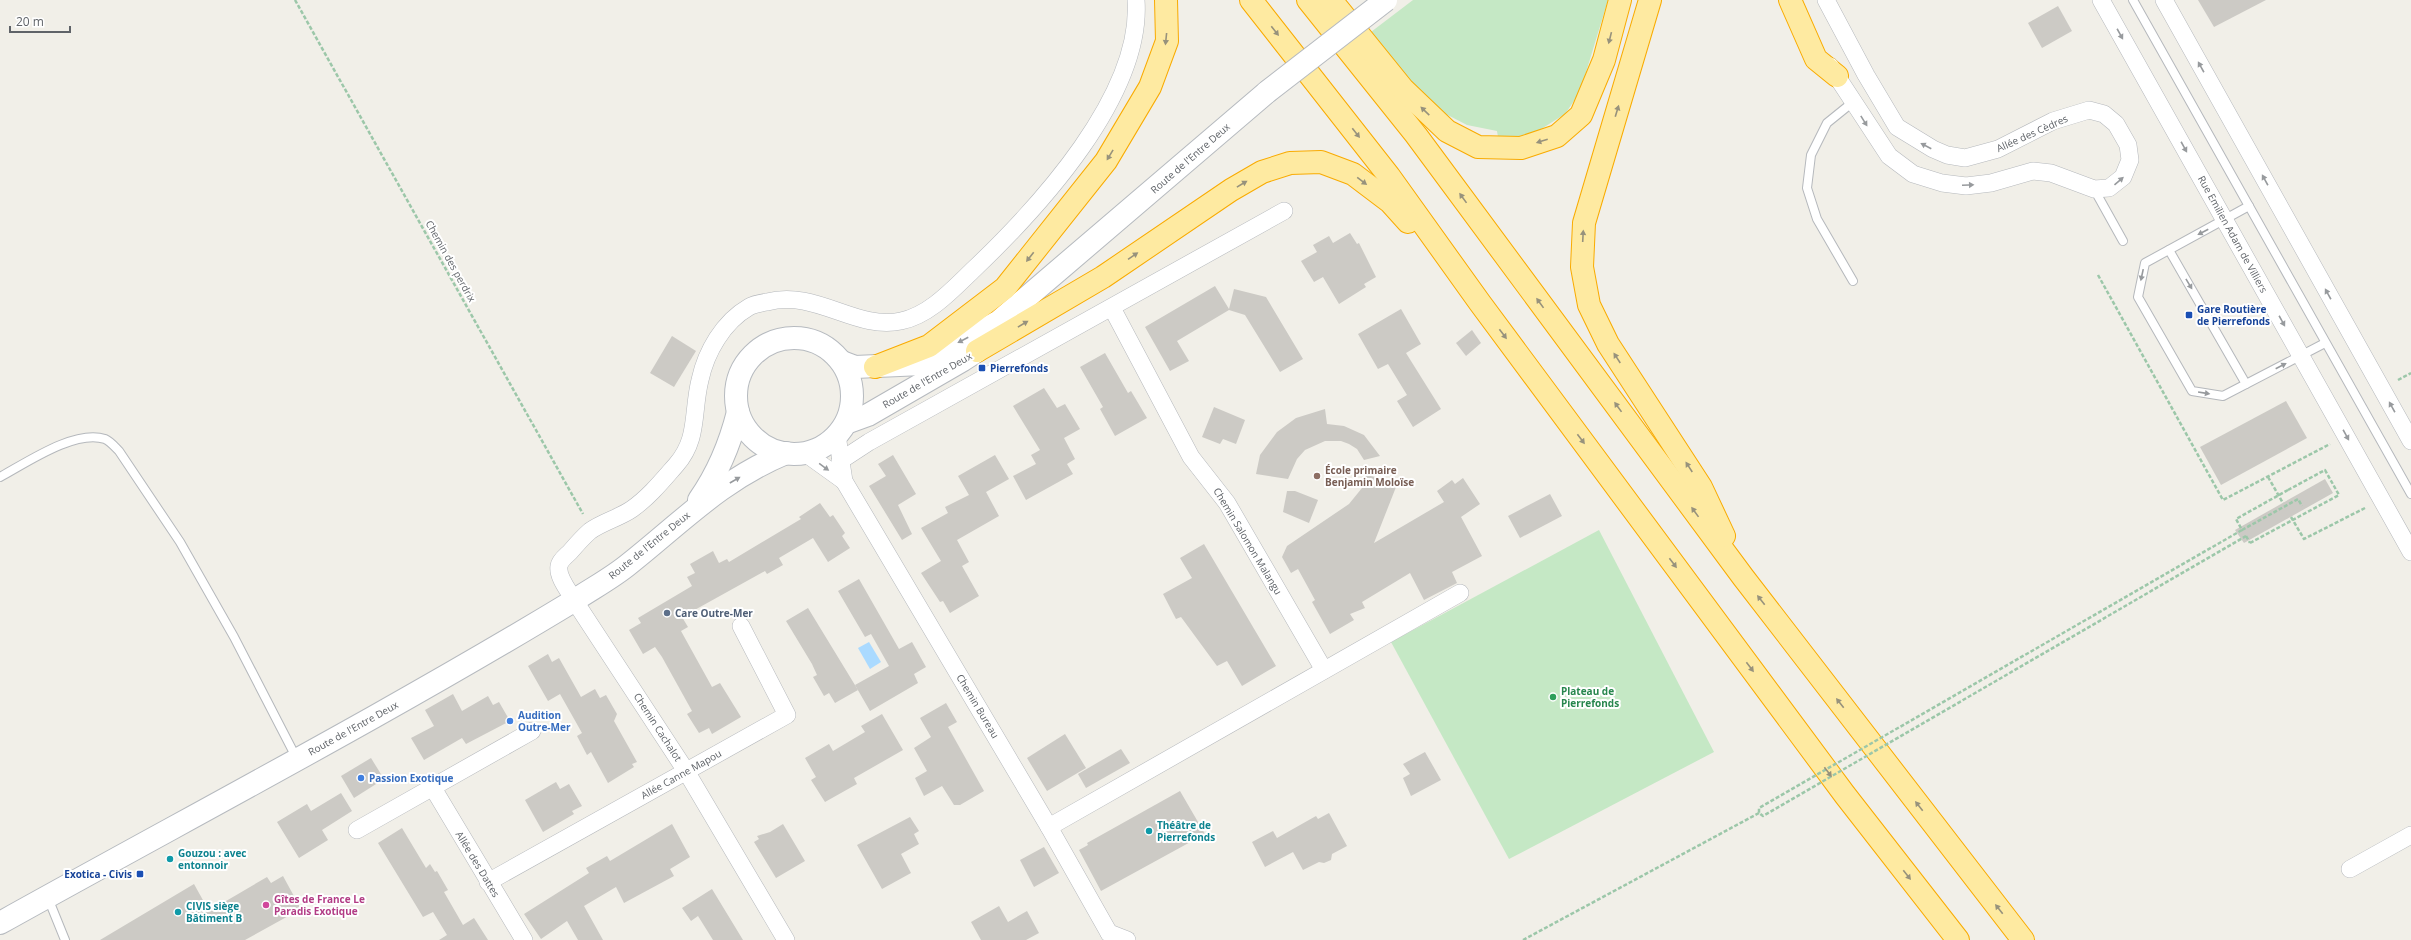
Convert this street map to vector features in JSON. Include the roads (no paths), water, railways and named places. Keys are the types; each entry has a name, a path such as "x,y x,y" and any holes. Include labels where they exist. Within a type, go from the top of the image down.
{"highway":[{"path":"875,367 929,346 1005,288 1106,162 1150,87 1167,41 1166,0"},
{"path":"1251,0 1389,176 1480,303 1845,795 1958,940"},
{"path":"1308,0 1416,134 1743,577 2022,940"},
{"path":"1330,0 1403,89 1447,131 1478,147 1521,148 1557,136 1581,114 1604,60 1620,0"},
{"path":"1650,0 1584,223 1582,267 1589,305 1608,344 1701,487 1743,577"},
{"path":"1643,24 1659,0"},
{"path":"1790,0 1816,59 1837,76"},
{"path":"977,351 1103,277 1231,190 1262,172 1290,162 1321,162 1353,174 1390,202 1480,303"}],"main road":[{"name":"Route de l'Entre Deux","path":"842,362 856,368 922,364 998,322 1267,92 1386,0"},
{"name":"Route de l'Entre Deux","path":"841,429 868,415 977,351 998,322"},
{"path":"788,338 808,340 827,348 842,362 850,381 852,403 841,429 823,446 796,453 765,446 748,432 738,412 736,392 740,372 752,355 769,344 788,338"},
{"name":"Route de l'Entre Deux","path":"691,510 710,484 727,449 738,412"},
{"name":"Route de l'Entre Deux","path":"0,923 446,676 574,600 627,565 691,510 717,490 764,462 796,453"}],"street":[{"name":"Chemin Cachalot","path":"786,940 686,771 574,600 558,573 559,563 590,531 631,510 656,488 682,458 693,437 700,380 712,348 730,321 750,306 778,299 801,299 873,321 900,321 922,313 945,296 1017,229 1059,179 1093,130 1127,64 1137,21 1136,0"},
{"path":"1801,0 1818,46 1852,102 1889,156 1914,174 1942,183 1966,186 1991,183 2033,171 2051,173 2094,190"},
{"name":"Allée des Cèdres","path":"1826,0 1866,75 1897,127 1916,140 1940,152 1965,158 1998,149 2053,121 2089,110 2104,114 2116,124 2128,145 2130,160 2123,177 2109,188 2094,190"},
{"name":"Rue Emilien Adam de Villiers","path":"2101,0 2411,552"},
{"path":"2164,0 2411,441"},
{"path":"840,461 869,442 1284,211"},
{"name":"Chemin Salomon Malangu","path":"1112,308 1191,457 1227,503 1324,670"},
{"name":"Chemin Bureau","path":"841,429 840,461 844,481 1050,827 1109,937"},
{"name":"Chemin Bureau","path":"796,453 844,481"},
{"path":"1050,827 1460,593"},
{"name":"Allée Canne Mapou","path":"488,882 788,715 741,626"},
{"path":"357,830 532,731"},
{"name":"Allée des Dattes","path":"433,788 524,940"},
{"path":"2350,869 2411,835"},
{"path":"1109,937 1127,940"}],"lane":[{"path":"2133,0 2411,494"},
{"path":"1852,102 1827,123 1811,155 1807,188 1817,219 1853,281"},
{"path":"2094,190 2123,242"},
{"path":"2249,206 2145,263 2138,297 2192,391 2223,396 2325,343"},
{"path":"2169,250 2246,384"},
{"path":"0,477 62,445 86,436 106,439 119,451 184,549 234,636 297,759"},
{"path":"48,896 65,940"}],"water":[{"path":"869,642 881,662 870,669 858,648"}],"place":[{"name":"Gare Routière de Pierrefonds","path":"2189,315"},
{"name":"Pierrefonds","path":"982,368"},
{"name":"École primaire Benjamin Moloïse","path":"1317,476"},
{"name":"Care Outre-Mer","path":"667,613"},
{"name":"Plateau de Pierrefonds","path":"1553,697"},
{"name":"Audition Outre-Mer","path":"510,721"},
{"name":"Passion Exotique","path":"361,778"},
{"name":"Théâtre de Pierrefonds","path":"1149,831"},
{"name":"Gouzou : avec entonnoir","path":"170,859"},
{"name":"Exotica - Civis","path":"140,874"},
{"name":"Gîtes de France Le Paradis Exotique","path":"266,905"},
{"name":"CIVIS siège Bâtiment B","path":"178,912"}]}
